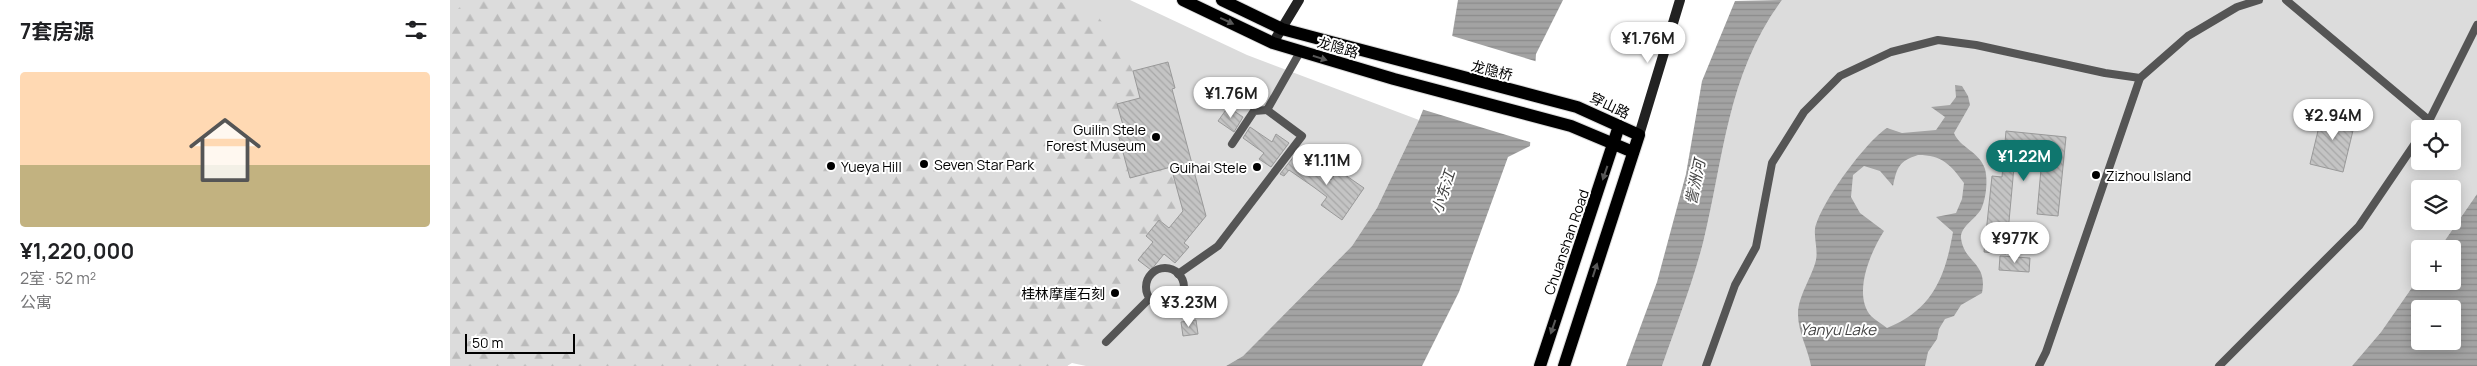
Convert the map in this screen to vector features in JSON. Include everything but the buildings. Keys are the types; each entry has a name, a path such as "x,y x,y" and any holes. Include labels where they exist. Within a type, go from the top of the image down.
{"main road":[{"name":"龙隐路","path":"1182,0 1273,43 1394,79 1571,126 1614,145"},
{"name":"龙隐路","path":"1222,0 1282,29 1400,62"},
{"path":"1273,43 1299,0"},
{"name":"穿山路","path":"1577,106 1639,135 1680,0"},
{"name":"龙隐桥","path":"1400,62 1577,106"},
{"name":"Chuanshan Road","path":"1540,366 1619,126"},
{"path":"1564,366 1639,135"},
{"path":"1614,145 1633,152"}],"lane":[{"path":"2039,366 2046,352 2140,78 2188,36 2238,7 2259,0"},
{"path":"2286,0 2430,120 2477,25"},
{"path":"1706,366 1732,293 1756,247 1772,163 1804,112 1840,76 1891,52 1938,40 1976,45 2105,73 2140,78"},
{"path":"1267,110 1300,52"},
{"path":"1178,274 1218,246 1302,136 1267,110 1254,111 1232,144"},
{"path":"2219,366 2360,226 2411,150"},
{"path":"1166,268 1178,274 1183,283 1184,290 1178,301 1166,306 1154,303 1149,298 1145,287 1146,280 1154,271 1166,268"},
{"path":"1106,342 1149,298"}],"green space":[{"name":"Seven Star Park","path":"450,0 1130,0 1247,55 1419,120 1377,208 1352,246 1243,356 1226,366 1086,366 1072,363 1067,366 450,366"},
{"name":"Seven Star Park","path":"467,0 1054,0 1095,13 1115,38 1133,71 1140,98 1117,104 1125,132 1171,167 1183,211 1169,228 1159,220 1146,236 1153,242 1138,260 1115,323 1067,366 450,366 450,17"},
{"name":"Zizhou Island","path":"1782,0 2477,0 2477,194 2461,217 2461,180 2411,180 2411,230 2452,230 2445,240 2411,240 2411,289 2381,332 2352,366 1662,366 1689,290 1703,243 1730,117 1749,57 1764,28"}],"water":[{"name":"小东江","path":"1458,0 1563,0 1536,54 1530,146 1508,157 1459,292 1422,366 1226,366 1243,356 1352,246 1377,208 1419,120 1452,37"},
{"name":"訾洲河","path":"1782,0 1764,28 1749,57 1738,87 1703,243 1689,290 1662,366 1626,366 1657,282 1686,174 1702,81 1735,1"},
{"name":"Yanyu Lake","path":"1955,85 1962,86 1968,96 1970,105 1954,133 1960,142 1979,158 1986,173 1985,199 1982,207 1961,234 1966,253 1982,275 1982,293 1961,305 1954,316 1945,319 1939,329 1937,339 1928,352 1925,366 1811,366 1798,314 1800,300 1816,260 1815,229 1825,204 1856,159 1878,135 1887,128 1902,133 1936,130 1945,117 1931,107 1950,105 1956,97","holes":["1918,155 1940,159 1955,171 1964,183 1962,199 1956,213 1936,217 1953,232 1946,264 1934,291 1915,312 1887,328 1871,316 1863,296 1865,273 1884,231 1860,213 1851,197 1853,175 1864,166 1880,171 1893,186 1898,169 1903,162"]},
{"path":"2477,194 2477,366 2352,366 2381,332 2411,289 2461,290 2461,240 2445,240 2452,230 2461,230 2461,217"}],"pier":[{"path":"1449,35 1538,62 1533,143 1421,109"}],"place":[{"name":"Guilin Stele Forest Museum","path":"1156,137"},
{"name":"Seven Star Park","path":"924,164"},
{"name":"Yueya Hill","path":"831,166"},
{"name":"Guihai Stele","path":"1257,167"},
{"name":"Zizhou Island","path":"2096,175"},
{"name":"桂林摩崖石刻","path":"1115,293"}]}
